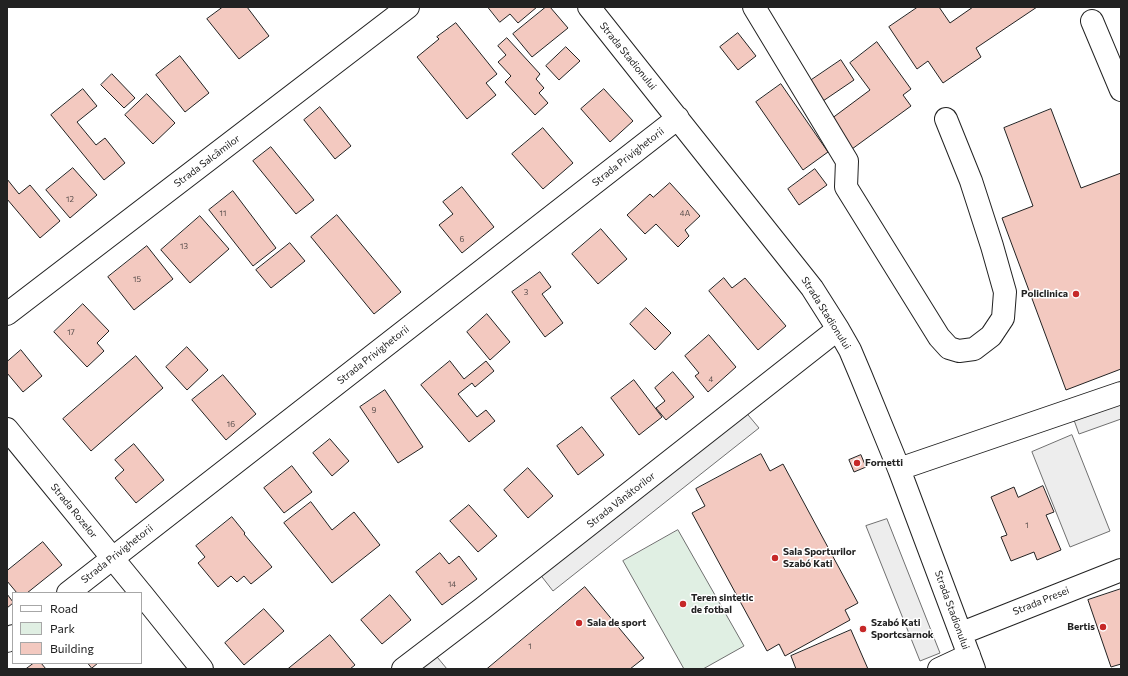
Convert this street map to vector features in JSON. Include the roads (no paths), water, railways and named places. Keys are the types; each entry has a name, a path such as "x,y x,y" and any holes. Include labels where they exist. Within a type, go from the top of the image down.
{"street":[{"name":"Strada Salcâmilor","path":"7,314 408,7"},
{"name":"Strada Stadionului","path":"589,7 812,288 838,329 850,350 899,469 972,662"},
{"path":"754,7 847,161 846,187 939,337 949,348 959,352 974,349 991,336 1003,318 1005,292 971,181 946,119"},
{"path":"1092,21 1121,90"},
{"name":"Strada Privighetorii","path":"69,592 678,118"},
{"name":"Strada Vânătorilor","path":"403,669 483,608 838,329"},
{"path":"899,469 1121,393"},
{"name":"Strada Rozelor","path":"7,429 140,592"},
{"name":"Strada Presei","path":"962,633 1121,570"},
{"name":"Strada Rozelor","path":"142,594 202,669"},
{"path":"939,669 972,662"}],"place":[{"name":"Policlinica","path":"1076,294"},
{"name":"Fornetti","path":"857,463"},
{"name":"Sala Sporturilor Szabó Kati","path":"775,558"},
{"name":"Teren sintetic de fotbal","path":"683,604"},
{"name":"Sala de sport","path":"579,623"},
{"name":"Bertis","path":"1103,627"},
{"name":"Szabó Kati Sportcsarnok","path":"863,629"}]}
